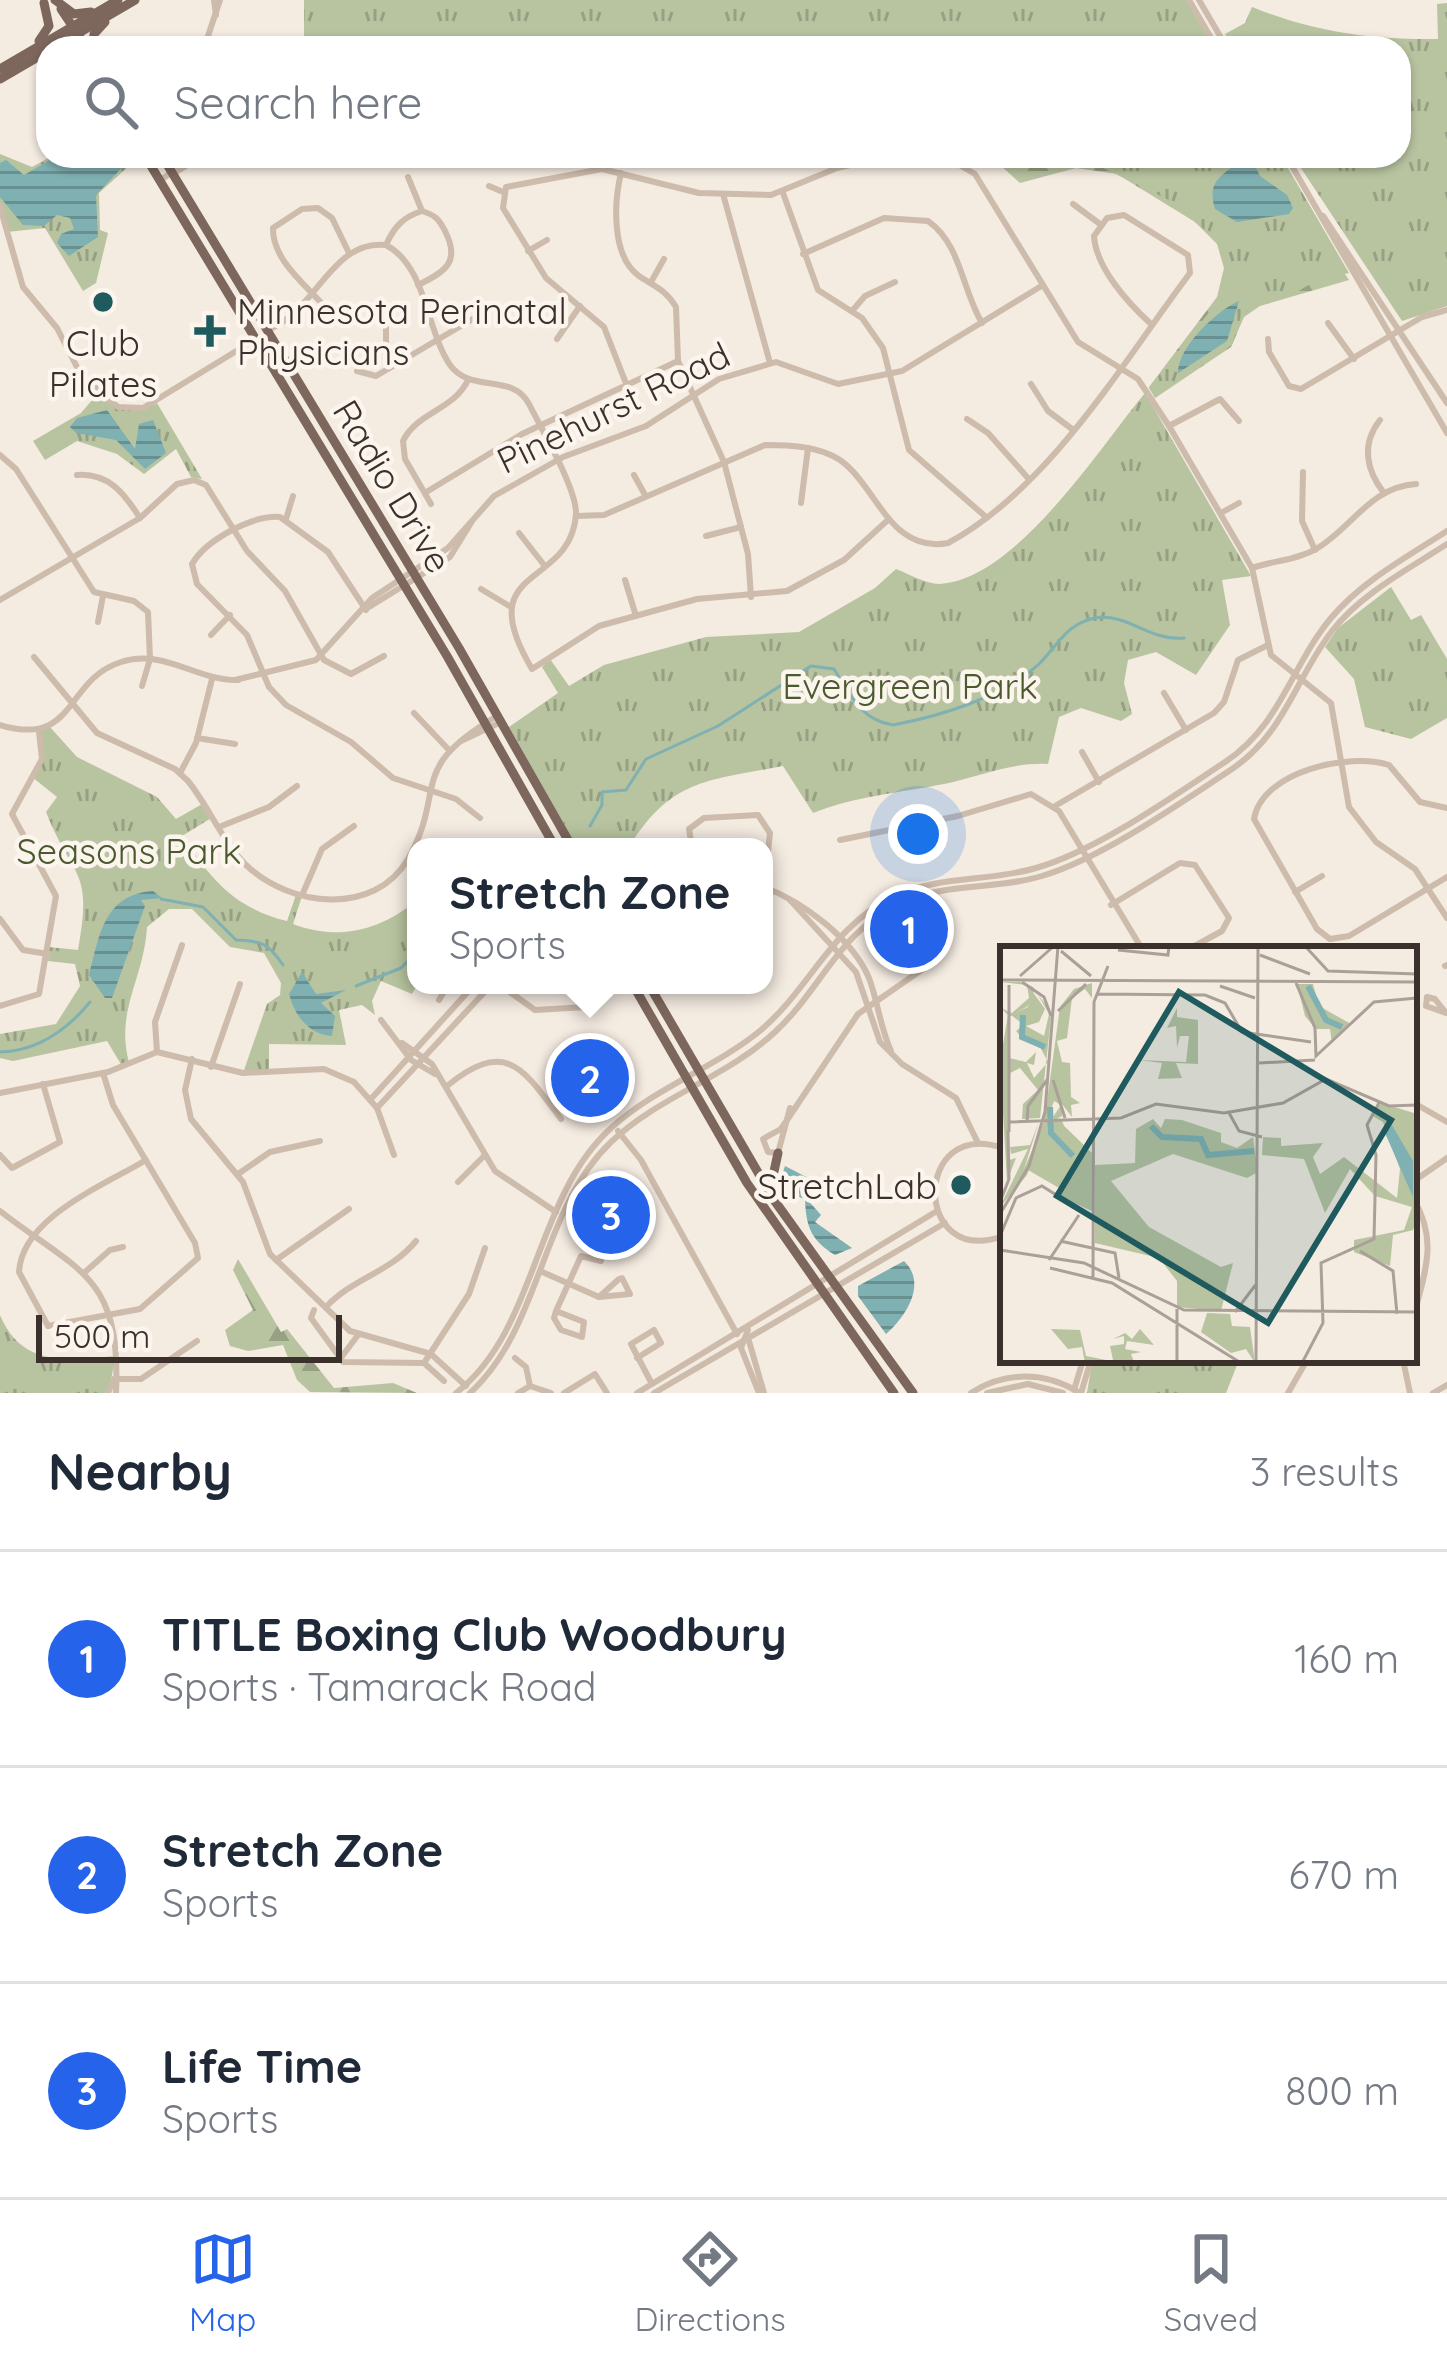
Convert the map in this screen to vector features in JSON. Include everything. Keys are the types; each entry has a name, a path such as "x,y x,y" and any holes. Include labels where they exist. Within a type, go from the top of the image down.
{"main road":[{"path":"49,1 80,15 135,0"},
{"path":"49,1 71,36 120,2"},
{"path":"44,36 49,1"},
{"path":"94,36 120,2"},
{"path":"30,57 36,48"},
{"path":"0,79 36,54"},
{"path":"0,69 36,55"},
{"name":"Radio Drive","path":"153,168 550,838"},
{"name":"Radio Drive","path":"170,168 415,574 567,838"},
{"path":"238,309 254,328 268,330"},
{"path":"254,343 270,341 286,360"},
{"path":"638,994 688,1083 821,1291 894,1393"},
{"path":"655,994 771,1195 913,1393"},
{"path":"771,1195 770,1177 778,1153"}],"street":[{"path":"209,36 217,0"},
{"path":"1193,1 1211,36"},
{"path":"1193,1 1218,36"},
{"path":"161,181 180,168"},
{"path":"502,192 517,183 593,170 723,194 783,193 837,168"},
{"path":"965,168 975,174 1083,349 1121,368 1145,387 1252,568 1266,646 1300,681 1331,703 1345,796 1361,826 1415,869 1447,918"},
{"path":"1293,168 1447,433"},
{"path":"621,173 616,216 628,266 676,307 678,362 724,462 742,527 751,597"},
{"path":"409,177 422,211 442,223 454,253 446,269 418,285"},
{"path":"489,186 502,192"},
{"path":"502,192 502,208 546,278 604,327 627,386"},
{"path":"783,193 822,296 853,311 883,348 908,450 986,517"},
{"path":"723,194 770,363"},
{"path":"1072,204 1100,224"},
{"path":"0,207 20,283 58,328 80,375 118,407 143,408 254,343"},
{"path":"311,301 274,239 275,225 306,208 318,208 332,218 349,253"},
{"path":"268,330 311,301 349,253 386,245 398,224 422,211"},
{"path":"1320,213 1447,403"},
{"path":"803,254 884,218 908,215 928,221 952,248 965,296 982,323"},
{"path":"576,516 604,515 765,445 808,448 846,465 889,519 913,538 933,545 954,540 986,517 1072,429 1190,273 1191,258 1124,215 1100,224 1094,236 1097,253 1129,302 1151,324"},
{"path":"528,251 547,240"},
{"path":"386,245 403,258 418,285 438,343 455,371 468,380 522,394 574,496 576,516 564,548 511,607 512,636 532,669 583,634 636,616 697,599 787,591 834,567 889,519"},
{"path":"652,283 664,259"},
{"path":"853,311 865,296 896,283"},
{"name":"Pinehurst Road","path":"150,659 212,679 235,680 312,662 366,610 448,548 494,496 555,461 639,430 724,377 770,363 834,384 890,374 1043,285"},
{"path":"557,338 580,306"},
{"path":"357,371 372,378 488,310"},
{"path":"1268,339 1269,352 1296,389 1447,310"},
{"path":"386,312 386,344 396,364"},
{"path":"1328,323 1354,359"},
{"path":"428,491 537,427 678,362"},
{"path":"497,374 497,384"},
{"path":"431,503 399,440 412,426 457,398 468,380"},
{"path":"1030,384 1048,411 1072,429"},
{"path":"1169,426 1215,399 1227,402 1239,421"},
{"path":"967,419 988,433 1027,477"},
{"path":"1380,420 1369,438 1368,466 1384,494"},
{"path":"802,503 808,448"},
{"path":"0,455 16,469 94,592 134,601 148,612 150,659 142,686"},
{"path":"1303,472 1302,520 1315,550"},
{"path":"77,475 92,474 116,486 140,518"},
{"path":"634,475 645,495"},
{"path":"0,600 140,518 177,484 194,480 206,485 235,531 291,598 322,656 346,674 384,656"},
{"path":"1252,568 1315,550 1384,494 1416,484"},
{"path":"286,519 293,496"},
{"path":"1221,513 1239,503"},
{"path":"366,610 334,560 286,519 261,517 198,555 191,569 197,584 252,642 264,673 291,709 351,742 393,778 456,799 480,818"},
{"path":"706,536 742,527"},
{"path":"563,1204 586,1170 620,1134 772,1019 878,905 920,886 1028,871 1082,853 1245,759 1283,718 1313,643 1342,606 1447,531"},
{"path":"519,532 544,565"},
{"path":"1300,681 1356,605 1447,544"},
{"path":"625,580 636,616"},
{"path":"481,589 511,607"},
{"path":"98,622 103,596"},
{"path":"212,634 230,615"},
{"path":"1057,808 1221,706 1238,660 1266,646"},
{"path":"34,657 97,733 180,773 251,869 303,893 345,901 389,883 407,860"},
{"path":"39,732 121,662 150,659"},
{"path":"180,773 197,738 212,679"},
{"path":"1164,693 1186,730"},
{"path":"414,713 448,750"},
{"path":"415,838 448,750 500,719"},
{"path":"0,725 39,732"},
{"path":"0,1006 39,994 48,954 56,896 13,822 14,806 42,759 39,732"},
{"path":"197,738 235,744"},
{"path":"1082,752 1100,782"},
{"path":"1447,808 1420,802 1389,765 1338,758 1264,797 1251,813 1329,943 1349,936 1447,877"},
{"path":"219,827 269,806 298,787"},
{"path":"840,840 958,816 1030,794 1057,808 1111,905 1140,946"},
{"path":"688,838 695,821 758,815 769,838"},
{"path":"303,893 322,849 354,826"},
{"path":"1111,905 1176,865 1195,865 1229,918 1222,931 1194,946"},
{"path":"1295,892 1322,876"},
{"path":"773,892 790,900 866,971 892,1054"},
{"path":"0,919 23,950 48,954"},
{"path":"838,943 856,972 876,1036 892,1054 956,1098 978,1143"},
{"path":"157,1052 155,1022 182,945"},
{"path":"790,1108 778,1153 768,1153 762,1143 781,1129 790,1108 867,1006 933,962"},
{"path":"211,1067 241,984"},
{"path":"439,1000 443,994"},
{"path":"370,1100 466,994"},
{"path":"377,1108 487,994"},
{"path":"511,995 535,1010 586,1007"},
{"path":"381,1021 411,1060 435,1074"},
{"path":"402,1043 426,1059 447,1087 484,1156 501,1177 559,1214"},
{"path":"0,1093 103,1073 157,1052 256,1073 332,1070 354,1082 377,1108 394,1155"},
{"path":"192,1059 185,1090 191,1119 238,1174 253,1202 263,1242 276,1260 358,1335 431,1354 470,1391"},
{"path":"447,1087 478,1064 510,1064 530,1078 561,1119"},
{"path":"103,1073 109,1097 195,1243 197,1261 145,1307 59,1327 45,1323 18,1269 37,1236 54,1215 146,1160"},
{"path":"470,1391 535,1268 585,1157 613,1126 688,1083"},
{"path":"0,1155 12,1168 60,1142 43,1084"},
{"path":"1417,1104 1447,1123"},
{"path":"613,1126 641,1160 726,1317 733,1336 726,1353"},
{"path":"238,1174 270,1152 320,1141"},
{"path":"1000,1147 978,1143 944,1162 934,1184 937,1211 945,1223 973,1240 1000,1236"},
{"path":"458,1182 484,1156"},
{"path":"1417,1178 1447,1158"},
{"path":"539,1199 563,1204"},
{"path":"1417,1206 1426,1222 1430,1248 1417,1302"},
{"path":"276,1260 349,1209"},
{"path":"0,1211 85,1272 110,1316 112,1393"},
{"path":"637,1393 657,1390 744,1343 937,1211"},
{"path":"832,1283 945,1223"},
{"path":"326,1307 349,1285 400,1261 416,1241"},
{"path":"85,1272 110,1250 123,1247"},
{"path":"424,1363 469,1294 485,1248"},
{"path":"556,1311 584,1322 583,1336 558,1328 556,1311 582,1254 601,1261"},
{"path":"535,1268 598,1297 616,1297 631,1290 622,1277 598,1297"},
{"path":"657,1390 666,1376 752,1324 821,1291"},
{"path":"314,1310 311,1318 340,1359"},
{"path":"752,1324 744,1343 762,1393"},
{"path":"637,1358 661,1343 654,1330 631,1344 637,1358 657,1390"},
{"path":"340,1359 358,1335"},
{"path":"114,1379 141,1379 197,1341"},
{"path":"515,1358 526,1367 530,1386"},
{"path":"340,1359 424,1363 444,1381"},
{"path":"971,1393 1021,1376 1077,1392 1086,1363"},
{"path":"1288,1393 1305,1363"},
{"path":"1404,1363 1411,1393"},
{"path":"564,1393 595,1375 607,1393"},
{"path":"987,1393 1028,1384 1063,1393"},
{"path":"1433,1393 1447,1385"},
{"path":"518,1393 530,1386 550,1393"},
{"path":"456,1393 470,1391"}],"green space":[{"path":"304,0 1186,0 1207,36 304,36"},
{"path":"1447,3 1447,306 1402,321 1301,168 1411,168 1411,38 1438,39 1437,4"},
{"path":"1252,7 1343,33 1371,36 1225,34 1245,23"},
{"path":"0,154 36,168 127,168 99,193 100,230 108,233 96,283 83,291 45,228 7,232 0,207"},
{"path":"1003,168 1076,168 1020,183"},
{"path":"1076,168 1141,168 1343,271 1349,280 1260,306 1244,317 1231,347 1155,398 1149,387 1217,297 1224,268 1217,244 1195,222 1117,174"},
{"path":"1103,168 1288,168 1349,273 1315,281 1292,295 1267,298 1241,316 1232,345 1155,398 1149,388 1222,296 1227,263 1220,242 1167,199"},
{"path":"99,392 127,407 157,403 202,479 191,477 176,449 144,474 117,454 77,441 45,460 33,441 81,413"},
{"name":"Evergreen Park","path":"1145,393 1251,576 1222,580 1230,625 1196,675 1156,652 1128,660 1124,683 1132,714 1121,721 1081,708 1059,717 1048,764 1008,768 813,813 783,766 694,786 661,807 635,838 572,838 509,727 558,693 542,667 550,659 569,686 604,665 706,637 799,632 875,588 896,569 934,584 968,577 1026,536"},
{"path":"1391,587 1411,620 1421,615 1447,659 1447,718 1411,739 1365,727 1354,679 1325,647 1338,628"},
{"name":"Seasons Park","path":"50,727 77,757 157,797 176,819 204,803 213,817 182,836 214,878 252,908 287,921 297,892 303,893 293,924 342,932 373,926 407,907 407,992 381,981 372,1001 375,1015 362,1005 339,1010 346,1045 269,1044 269,1072 243,1073 267,1004 280,995 281,983 264,953 230,947 192,909 169,909 147,927 125,1027 129,1062 122,1066 107,1041 13,1061 0,1058 0,1034 56,1024 80,986 75,964 48,961 49,947 78,950 83,903 78,876 46,812 57,797 32,777 39,767 39,732"},
{"path":"238,1259 281,1332 287,1329 334,1388 393,1383 417,1393 310,1392 297,1380 283,1345 248,1351 230,1346 225,1330 253,1310 233,1270"},
{"path":"0,1315 9,1332 33,1352 64,1359 116,1356 108,1393 0,1393"},
{"path":"1092,1363 1238,1363 1226,1393 1087,1393"}],"water":[{"path":"6,160 24,175 36,168 122,168 96,195 98,237 69,256 57,243 61,234 74,229 70,218 57,215 44,226 23,225 0,197 0,163"},
{"path":"1230,168 1256,168 1287,195 1293,208 1289,214 1237,222 1215,209 1215,183"},
{"path":"1239,301 1227,341 1178,373 1184,352 1200,331"},
{"path":"107,410 135,449 139,424 153,420 166,453 145,469 116,440 76,433 70,427 77,418"},
{"path":"153,891 162,898 141,900 145,906 112,998 105,998 89,975 106,920 123,900"},
{"path":"302,972 316,994 346,990 321,1003 335,1016 332,1036 309,1028 295,1010 289,994"},
{"path":"785,1166 814,1181 805,1197 821,1215 815,1222 852,1248 835,1255 815,1238 805,1199 789,1194 781,1178"},
{"path":"904,1261 911,1270 914,1290 900,1319 886,1334 858,1296 858,1286"}],"waterway":[{"path":"590,826 602,805 602,792 626,790 646,759 718,726 811,666 834,669 864,712 893,725 951,710 1008,686 1039,664 1070,630 1095,618 1117,619 1161,636 1184,638"},
{"path":"161,899 203,907 236,940 264,945 283,965"},
{"path":"356,986 407,962"},
{"path":"0,1052 27,1048 51,1037 90,1002"}],"place":[{"name":"Club Pilates","path":"103,302"},
{"name":"Minnesota Perinatal Physicians","path":"210,331"},
{"name":"TITLE Boxing Club Woodbury","path":"909,929"},
{"name":"Stretch Zone","path":"590,1078"},
{"name":"StretchLab","path":"961,1185"},
{"name":"Life Time","path":"611,1215"}]}
